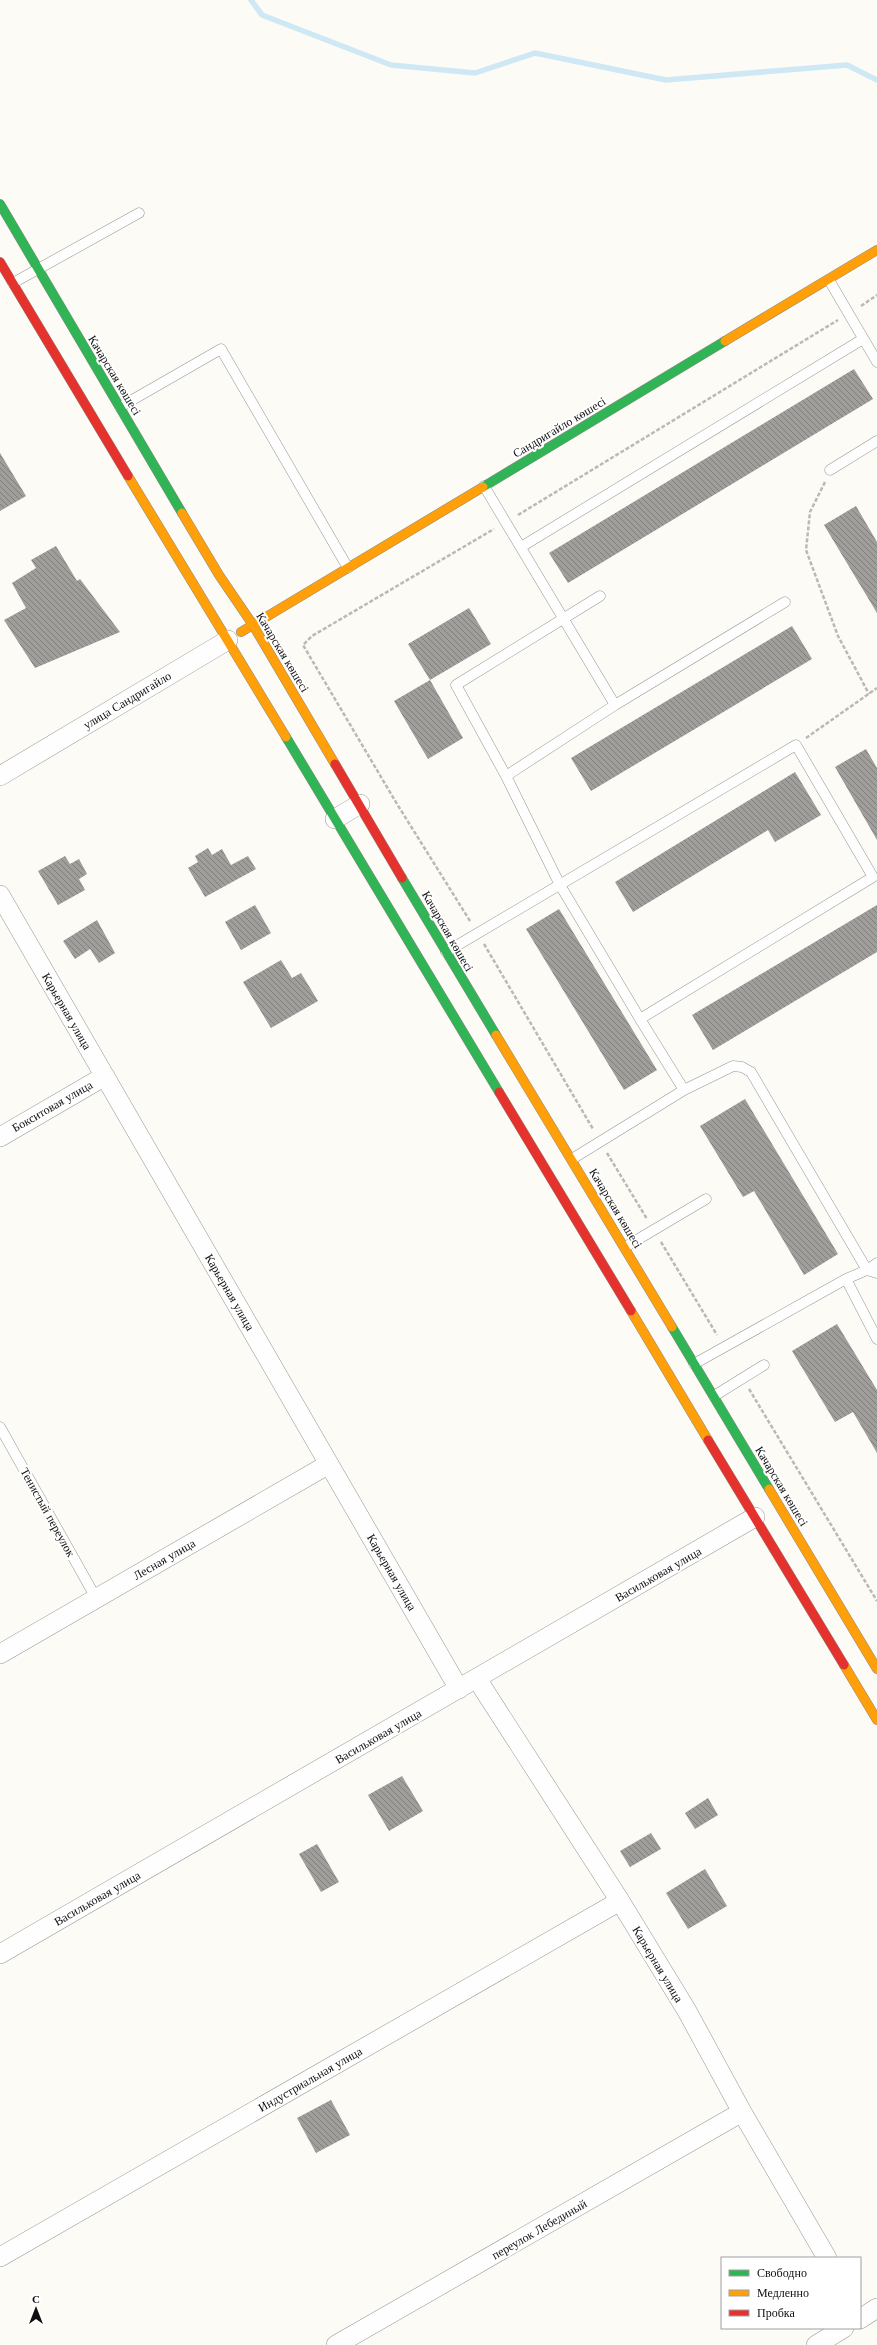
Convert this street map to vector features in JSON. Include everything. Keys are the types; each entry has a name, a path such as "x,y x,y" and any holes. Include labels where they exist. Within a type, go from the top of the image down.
{"main road":[{"name":"Качарская көшесі","path":"0,204 219,575 253,625 446,952 628,1252 877,1669"},
{"name":"Сандригайло көшесі","path":"253,625 877,250"},
{"path":"0,262 877,1720"},
{"name":"улица Сандригайло","path":"228,640 253,625"}],"street":[{"name":"улица Сандригайло","path":"0,776 228,640"},
{"path":"335,819 360,804"},
{"name":"Карьерная улица","path":"0,895 459,1689"},
{"name":"Бокситовая улица","path":"0,1137 105,1076"},
{"path":"607,1272 628,1252"},
{"name":"Лесная улица","path":"0,1654 329,1464"},
{"name":"Васильковая улица","path":"0,1954 755,1518"},
{"name":"Карьерная улица","path":"477,1679 620,1901 687,2011 742,2112 826,2257"},
{"name":"Индустриальная улица","path":"0,2257 620,1901"},
{"name":"переулок Лебединый","path":"336,2345 742,2112"},
{"path":"816,2345 842,2329"}],"lane":[{"path":"13,283 139,213"},
{"path":"828,280 877,362"},
{"path":"521,547 863,339"},
{"path":"120,407 221,349 348,568"},
{"path":"830,470 877,441"},
{"path":"484,486 615,704"},
{"path":"600,596 562,618 456,685 506,776 560,885 684,1090"},
{"path":"506,776 615,704 785,602"},
{"path":"446,952 796,745 873,877 640,1019"},
{"path":"572,1159 601,1143 684,1090 733,1066 742,1067 751,1072 867,1270 877,1273"},
{"path":"628,1252 654,1230 706,1199"},
{"path":"694,1364 846,1279 867,1270 877,1263"},
{"path":"846,1279 877,1339"},
{"path":"714,1396 764,1365"},
{"name":"Тенистый переулок","path":"0,1427 96,1598"}],"path":[{"path":"724,1346 477,934 397,804 303,645 312,636 506,522 877,295"},
{"path":"830,470 810,512 806,550 838,636 869,694"},
{"path":"796,745 877,688"},
{"path":"743,1378 877,1601"}],"building":[{"path":"854,369 873,399 568,583 549,553"},
{"path":"0,453 26,496 0,511"},
{"path":"856,506 877,542 877,613 824,525"},
{"path":"56,546 77,581 80,579 120,632 35,668 4,620 26,608 12,583 36,568 31,560"},
{"path":"469,608 491,644 430,680 408,644"},
{"path":"792,626 812,659 591,791 571,758"},
{"path":"430,680 463,738 428,759 394,701"},
{"path":"866,749 877,768 877,840 835,767"},
{"path":"795,772 821,815 775,842 768,830 633,912 615,882"},
{"path":"208,848 212,855 222,849 231,865 248,856 256,869 205,897 188,868 198,862 195,856"},
{"path":"65,856 70,864 79,859 87,874 79,879 85,890 58,905 38,871"},
{"path":"255,905 271,933 241,950 225,922"},
{"path":"877,905 877,952 713,1050 692,1015"},
{"path":"559,909 657,1070 624,1090 526,929"},
{"path":"97,920 115,953 99,963 90,949 75,959 63,941"},
{"path":"281,960 292,978 301,973 318,1001 271,1028 243,982"},
{"path":"745,1099 838,1254 804,1275 754,1191 743,1197 700,1126"},
{"path":"837,1324 877,1390 877,1453 853,1412 835,1422 792,1351"},
{"path":"402,1776 423,1811 389,1831 368,1795"},
{"path":"708,1798 718,1815 695,1829 685,1813"},
{"path":"651,1833 661,1849 630,1867 620,1851"},
{"path":"317,1844 339,1882 321,1892 299,1854"},
{"path":"705,1869 727,1906 688,1929 666,1893"},
{"path":"331,2100 350,2135 316,2153 297,2118"}],"waterway":[{"path":"251,0 262,15 391,65 475,73 535,53 666,80 847,65 877,80"}],"traffic: fast":[{"path":"0,204 182,513"},
{"path":"483,487 725,341"},
{"path":"286,737 499,1092"},
{"path":"402,878 496,1035"},
{"path":"672,1327 769,1489"}],"traffic: slow":[{"path":"725,341 877,250"},
{"path":"128,476 286,737"},
{"path":"241,632 483,487"},
{"path":"182,513 219,575 253,625 335,764"},
{"path":"496,1035 672,1327"},
{"path":"631,1311 708,1440"},
{"path":"769,1489 877,1669"},
{"path":"844,1665 877,1720"}],"traffic: jam":[{"path":"0,262 128,476"},
{"path":"335,764 402,878"},
{"path":"499,1092 631,1311"},
{"path":"708,1440 844,1665"}]}
